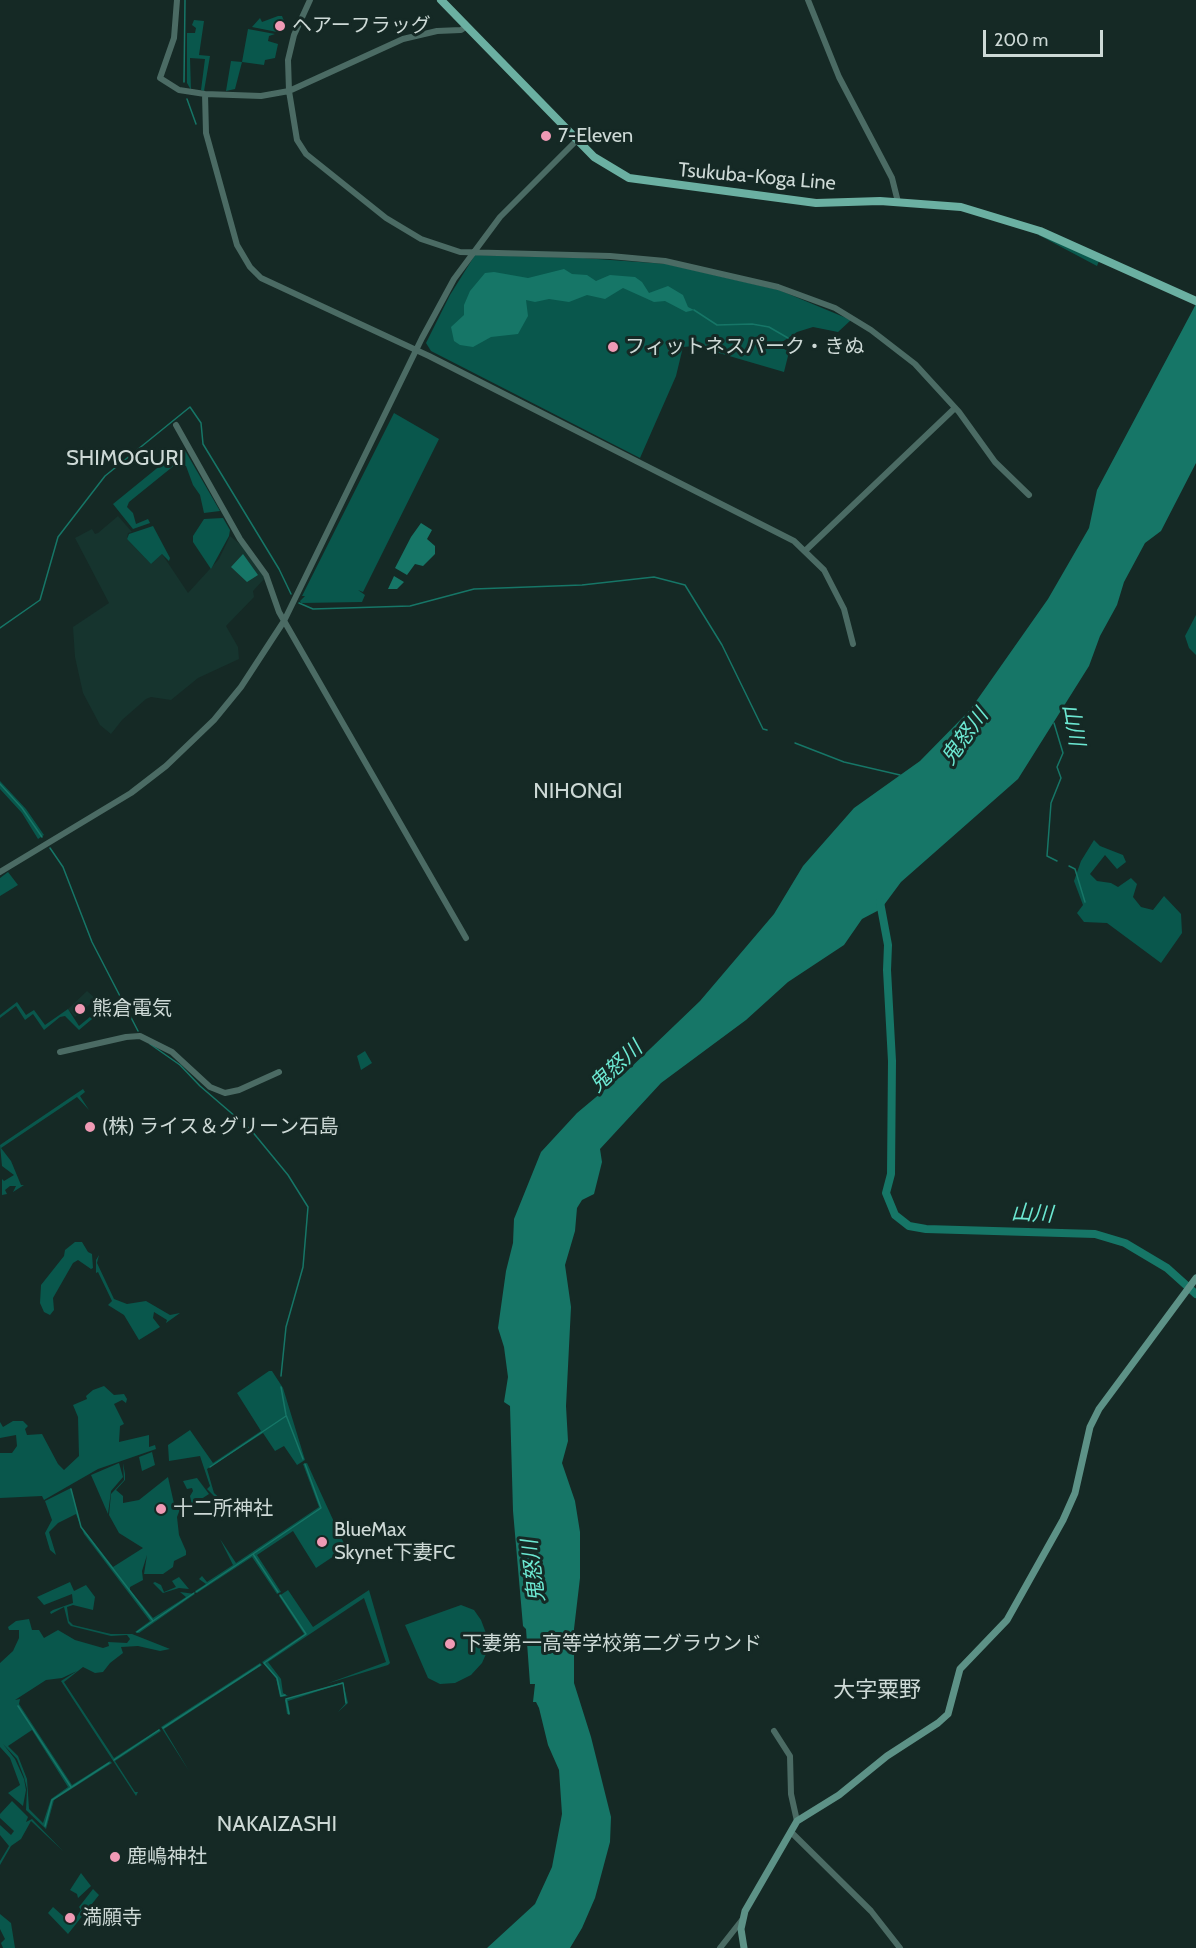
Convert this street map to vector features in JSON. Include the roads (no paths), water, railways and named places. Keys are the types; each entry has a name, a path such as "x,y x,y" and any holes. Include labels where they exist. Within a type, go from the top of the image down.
{"main road":[{"name":"Tsukuba-Koga Line","path":"441,0 577,140 606,166 642,182 816,203 948,204 1012,220 1196,301"},
{"path":"744,1948 742,1920 747,1906 797,1821 839,1795 887,1756 948,1714 960,1670 1007,1620 1063,1521 1075,1492 1090,1427 1099,1408 1195,1280"}],"street":[{"path":"177,0 174,38 160,78 179,90 205,94 261,96 289,92 403,39 437,31 461,30 466,26"},
{"path":"310,0 289,54 289,92 296,135 306,154 405,231 447,248 472,252 610,256 665,261 800,294 846,314 897,348 920,369 955,408 995,462 1029,495"},
{"path":"808,0 839,77 892,178 898,202"},
{"path":"205,94 205,123 209,143 237,245 250,267 269,283 416,350 776,531 806,550 824,570 837,592 854,644"},
{"path":"0,872 130,793 166,766 214,720 236,694 284,621 440,303 472,252 506,210 577,140"},
{"path":"806,550 955,408"},
{"path":"176,425 240,539 266,575 284,621 466,938"},
{"path":"60,1052 126,1037 144,1037 172,1052 210,1088 225,1093 239,1090 279,1072"},
{"path":"774,1731 790,1756 791,1794 797,1821"},
{"path":"791,1832 872,1911 900,1948"},
{"path":"720,1948 742,1920"}],"water":[{"path":"564,269 572,274 587,275 596,281 610,275 635,277 642,282 649,293 668,286 683,295 688,307 694,310 686,312 665,301 654,302 623,288 605,299 587,295 569,302 549,299 535,302 526,300 528,316 518,334 491,337 473,347 460,345 454,341 451,327 464,315 464,305 470,291 485,273 494,272 528,278"},
{"name":"鬼怒川","path":"1196,304 1196,463 1161,531 1145,543 1124,582 1117,605 1100,636 1089,666 1018,779 901,882 881,909 862,919 844,945 788,982 746,1020 661,1083 600,1149 602,1162 594,1194 582,1200 577,1208 575,1231 565,1265 571,1307 566,1406 568,1441 562,1463 575,1501 580,1532 580,1578 574,1629 574,1683 591,1737 611,1817 610,1842 595,1898 570,1948 487,1948 535,1904 552,1867 562,1814 559,1770 548,1745 539,1708 536,1702 533,1702 535,1684 530,1684 513,1511 510,1406 504,1402 508,1377 504,1347 498,1328 506,1271 513,1243 514,1219 541,1152 577,1113 626,1072 700,1001 774,914 803,866 854,808 920,761 970,710 1048,599 1089,528 1097,490"},
{"path":"421,523 432,530 427,539 435,546 435,554 423,566 415,564 407,575 395,568"},
{"path":"243,554 258,575 247,582 231,567"},
{"path":"394,576 404,582 397,589 388,589"}],"waterway":[{"path":"184,82 185,0"},
{"path":"187,99 196,124"},
{"path":"694,310 717,325 752,324 769,327 788,338"},
{"path":"0,628 40,600 58,537 105,476 190,407 201,423 203,444 279,569 291,594"},
{"path":"299,603 313,609 410,606 474,589 582,585 654,577 685,585 722,645 763,729 767,730"},
{"name":"山川","path":"1054,723 1063,753 1057,767 1061,778 1051,803 1047,856 1057,861"},
{"path":"795,743 844,762 900,775"},
{"path":"0,784 22,808 42,837"},
{"path":"50,848 63,867 92,942 138,1031"},
{"name":"山川","path":"1069,866 1075,869 1085,902"},
{"name":"山川","path":"880,902 888,945 887,970 892,1061 891,1174 886,1193 895,1215 909,1226 926,1229 1095,1234 1125,1243 1167,1268 1196,1294"},
{"path":"150,1044 180,1065 200,1086 251,1130 288,1175 308,1207 303,1267 286,1327 281,1376"},
{"path":"281,1387 286,1415 303,1459"},
{"path":"210,1467 286,1416"},
{"path":"278,1592 253,1554 321,1508 305,1464"},
{"path":"71,1489 81,1527 153,1621 194,1593"},
{"path":"196,1592 253,1554"},
{"path":"280,1595 306,1634 264,1663 277,1678 281,1696 285,1695"},
{"path":"137,1632 153,1621"},
{"path":"163,1728 260,1665"},
{"path":"286,1699 343,1683 346,1703"},
{"path":"286,1700 289,1714"},
{"path":"18,1706 71,1787"},
{"path":"114,1760 159,1730"},
{"path":"45,1826 52,1800 109,1763"}],"place":[{"name":"ヘアーフラッグ","path":"280,26"},
{"name":"7-Eleven","path":"546,136"},
{"name":"フィットネスパーク・きぬ","path":"613,347"},
{"name":"熊倉電気","path":"80,1009"},
{"name":"(株) ライス＆グリーン石島","path":"90,1127"},
{"name":"十二所神社","path":"161,1509"},
{"name":"BlueMax Skynet下妻FC","path":"322,1542"},
{"name":"下妻第一高等学校第二グラウンド","path":"450,1644"},
{"name":"鹿嶋神社","path":"115,1857"},
{"name":"満願寺","path":"70,1918"}],"district":[{"name":"SHIMOGURI","path":"125,459"},
{"name":"NIHONGI","path":"578,792"},
{"name":"大字粟野","path":"877,1691"},
{"name":"NAKAIZASHI","path":"277,1825"}]}
